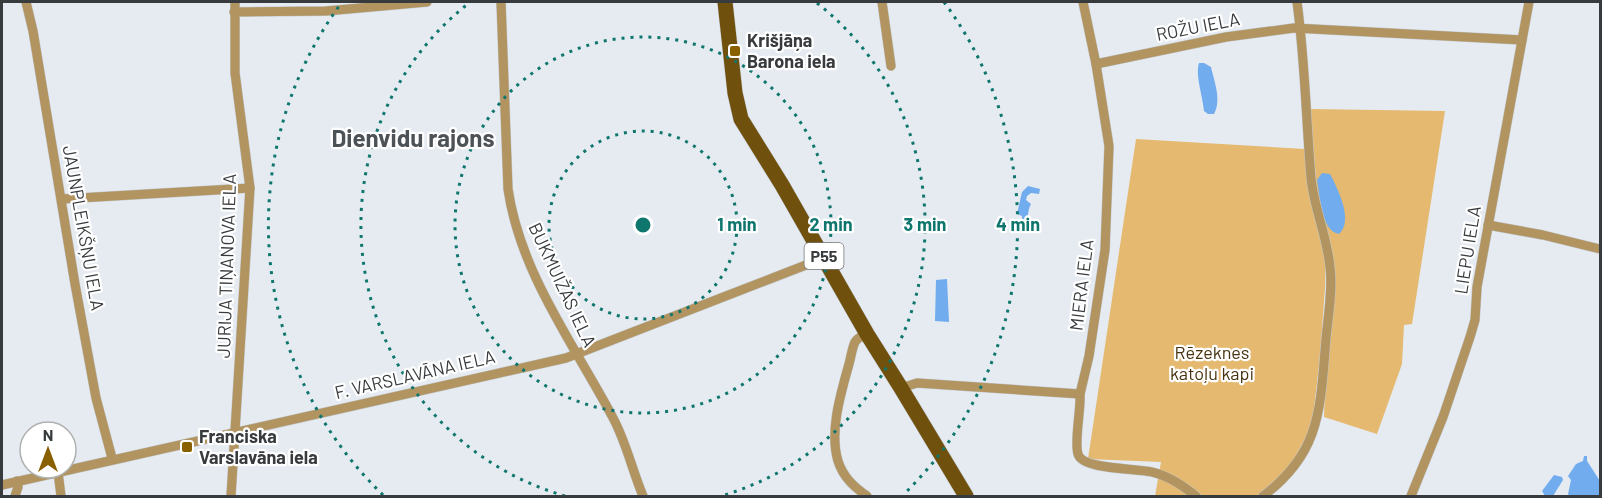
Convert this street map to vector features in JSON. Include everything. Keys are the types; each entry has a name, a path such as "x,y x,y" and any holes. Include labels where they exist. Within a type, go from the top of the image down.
{"main road":[{"name":"P55","path":"725,2 735,93 741,119 867,334 902,387 966,496"}],"street":[{"name":"JAUNPLEIKŠŅU IELA","path":"26,2 33,31 96,398 112,458"},
{"name":"JURIJA TIŅANOVA IELA","path":"231,496 250,188 234,72 235,2"},
{"path":"234,12 326,11 427,2"},
{"name":"BUKMUIŽAS IELA","path":"501,2 508,189 512,216 558,323 614,418 643,496"},
{"path":"882,2 891,66"},
{"name":"MIERA IELA","path":"1083,2 1109,146 1105,250 1089,356 1080,394 1078,453 1084,462 1093,465 1152,472 1185,487 1196,496"},
{"path":"1263,496 1291,470 1313,432 1318,415 1330,293 1330,268 1313,197 1306,130 1301,28 1297,2"},
{"name":"LIEPU IELA","path":"1412,496 1443,417 1475,321 1477,287 1529,2"},
{"name":"ROŽU IELA","path":"1096,64 1226,37 1301,28 1522,40"},
{"path":"62,199 250,188"},
{"path":"1488,225 1600,249"},
{"name":"F. VARSLAVĀNA IELA","path":"78,467 576,355 824,258"},
{"path":"867,334 858,338 854,346 841,395 835,438 838,460 844,474 857,489 867,496"},
{"path":"902,387 917,382 1080,394"},
{"name":"F. VARSLAVĀNA IELA","path":"2,485 22,480"},
{"path":"59,480 61,496"},
{"path":"15,496 17,481"}],"green space":[{"path":"1310,109 1445,111 1412,324 1404,325 1402,364 1377,434 1324,417 1334,265 1317,192"},
{"name":"Rēzeknes katoļu kapi","path":"1136,139 1305,149 1326,251 1320,357 1312,426 1281,479 1259,496 1155,496 1161,462 1088,459"}],"water":[{"path":"1199,63 1211,67 1217,97 1214,114 1204,111"},
{"path":"1322,173 1330,174 1343,205 1345,221 1339,234 1328,226 1322,212 1317,180"},
{"path":"1028,186 1040,189 1039,194 1031,193 1027,196 1026,200 1031,204 1026,224 1021,227 1019,225 1022,216 1017,214 1022,192"},
{"path":"947,279 949,322 935,321 936,280"},
{"path":"1584,456 1587,456 1587,461 1600,481 1600,496 1570,496 1568,494 1571,480 1568,476 1576,464 1583,461"},
{"path":"1554,475 1562,477 1563,480 1553,496 1545,496 1542,491"}],"place":[{"name":"Krišjāņa Barona iela","path":"735,51"},
{"name":"Franciska Varslavāna iela","path":"187,447"}],"district":[{"name":"Dienvidu rajons","path":"413,139"}]}
